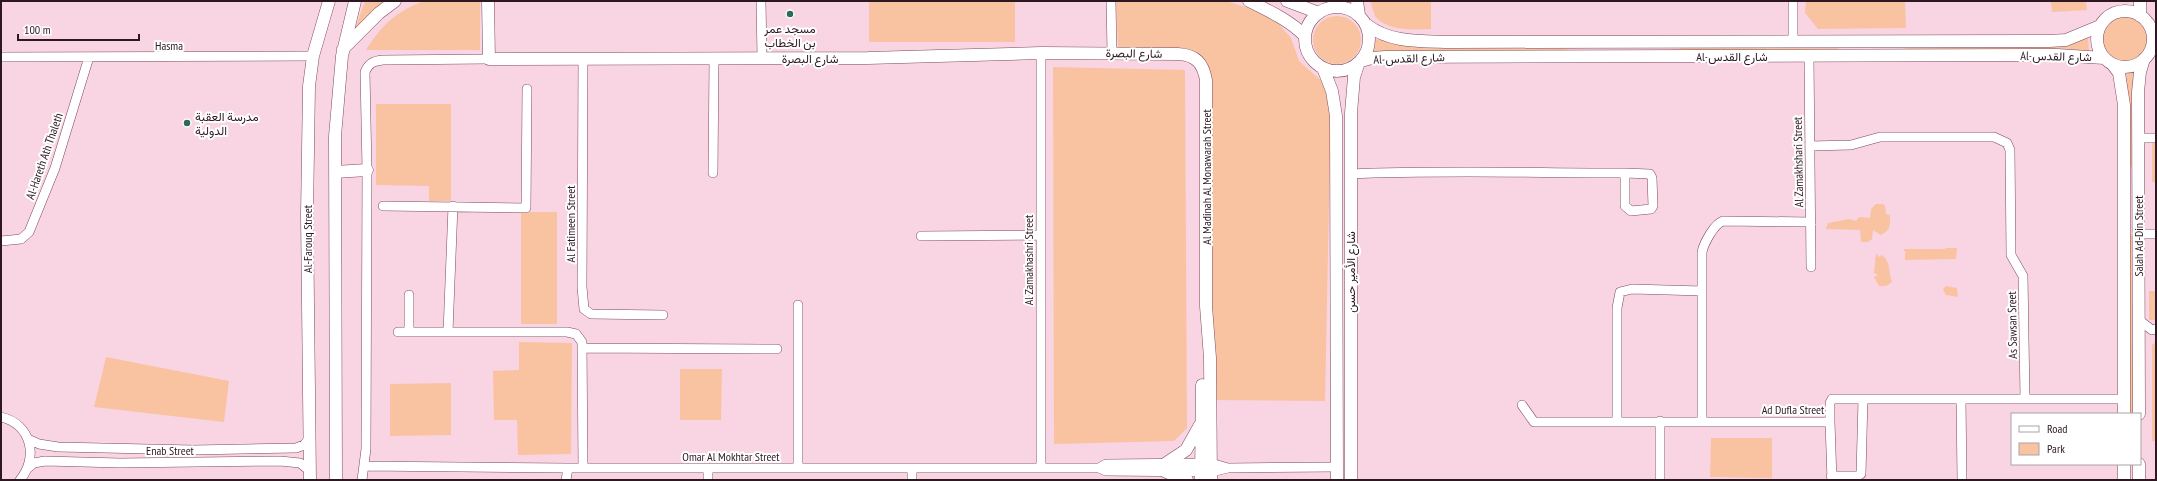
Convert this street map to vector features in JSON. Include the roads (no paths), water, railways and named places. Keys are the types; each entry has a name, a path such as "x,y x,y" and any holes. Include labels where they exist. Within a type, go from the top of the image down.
{"main road":[{"name":"Al-Farouq Street","path":"310,476 306,215 309,86 313,56 329,1"},
{"path":"336,480 336,108 343,49 355,1"},
{"path":"343,49 379,12 395,1"},
{"path":"488,1 489,59"},
{"path":"1249,1 1297,27 1305,36"},
{"path":"1287,1 1326,8 1347,8 1359,15"},
{"path":"1326,8 1312,19 1305,36 1305,44 1311,58 1323,68 1341,72 1359,63 1370,44 1366,25 1359,15 1356,1"},
{"path":"2114,14 2120,1"},
{"path":"2140,1 2148,21 2154,46 2144,59 2129,67 2108,61 2097,43 2100,26 2104,21 2114,14 2127,12 2148,21"},
{"name":"Al-شارع القدس","path":"1366,25 1377,33 1403,40 1620,41 2049,41 2066,40 2100,26"},
{"path":"1620,41 1620,56"},
{"path":"1885,41 1887,45 1885,55"},
{"path":"1902,55 1901,51 1903,41"},
{"name":"شارع البصرة","path":"489,59 714,59 1041,53 1189,55"},
{"name":"Al Madinah Al Monawarah Street","path":"1189,55 1194,57 1202,66 1206,80 1206,306"},
{"name":"Al-شارع القدس","path":"1359,63 1372,58 1385,57 1885,55 2082,56 2108,61"},
{"name":"Salah Ad-Din Street","path":"2139,413 2137,234 2138,138 2140,72 2144,59"},
{"name":"Salah Ad-Din Street","path":"2108,61 2119,73 2124,104 2124,413"},
{"name":"شارع الأمير حسن","path":"1351,480 1352,371 1350,174 1352,93 1359,63"},
{"name":"شارع الأمير حسن","path":"1323,68 1332,91 1336,116 1338,372 1337,480"},
{"path":"335,172 367,170"},
{"path":"2125,215 2138,215"},
{"path":"1206,306 1203,331 1201,422 1206,472"},
{"path":"1206,306 1210,358 1206,472"},
{"path":"1338,372 1352,371"},
{"path":"1187,480 1166,468 1186,450 1201,422"},
{"path":"2124,465 2124,480"},
{"path":"2139,465 2139,480"}],"street":[{"path":"761,1 762,58"},
{"path":"1111,1 1112,53"},
{"path":"1793,1 1793,41"},
{"name":"Al Zamakhashri Street","path":"1041,53 1041,468"},
{"name":"Hasma","path":"1,57 313,56"},
{"name":"Al Zamakhshari Street","path":"1809,56 1811,267"},
{"name":"Al-Hareth Ath Thaleth","path":"1,241 21,239 29,232 55,168 88,57"},
{"path":"362,480 366,449 367,170 365,72 368,65 374,61 383,60 489,59"},
{"name":"Al Fatimeen Street","path":"583,59 582,287 584,309 591,314 663,315"},
{"path":"713,173 714,59"},
{"path":"383,206 526,208 527,89"},
{"name":"As Sawsan Sreet","path":"1810,146 1851,145 1880,137 1994,137 2007,143 2010,150 2011,255 2023,276 2024,399"},
{"path":"2138,138 2156,138"},
{"path":"1350,174 1625,173 1650,174 1652,178 1653,206 1651,209 1631,211 1626,206 1625,173"},
{"path":"448,332 453,206"},
{"path":"1702,421 1703,248 1720,222 1811,222"},
{"path":"2137,234 2156,234"},
{"path":"921,236 1040,235"},
{"path":"1617,421 1617,308 1620,292 1632,289 1702,291"},
{"path":"409,295 409,332"},
{"path":"798,305 798,468"},
{"path":"2139,320 2152,330 2156,330"},
{"path":"398,332 567,332 576,334 580,338 582,348 583,468"},
{"path":"582,348 777,349"},
{"path":"1830,422 1832,478 1857,476 1861,474 1863,399"},
{"path":"1961,399 1962,480"},
{"name":"Ad Dufla Street","path":"1522,405 1534,422 1830,422 1830,400 2124,399"},
{"path":"1,417 16,423 28,439 31,458 28,468 20,480"},
{"path":"1660,421 1660,480"},
{"name":"Enab Street","path":"28,439 39,444 58,447 194,450 296,448 304,445 310,439"},
{"name":"Enab Street","path":"28,468 34,463 45,461 120,463 280,461 300,463 310,476"},
{"name":"Omar Al Mokhtar Street","path":"364,466 568,468 1099,468 1106,471 1166,468 1206,472 1228,468 1337,467"},
{"path":"566,480 568,468"},
{"path":"708,468 708,480"},
{"path":"912,468 912,480"}],"place":[{"name":"مسجد عمر بن الخطاب","path":"790,14"},
{"name":"مدرسة العقبة الدولية","path":"187,123"}]}
